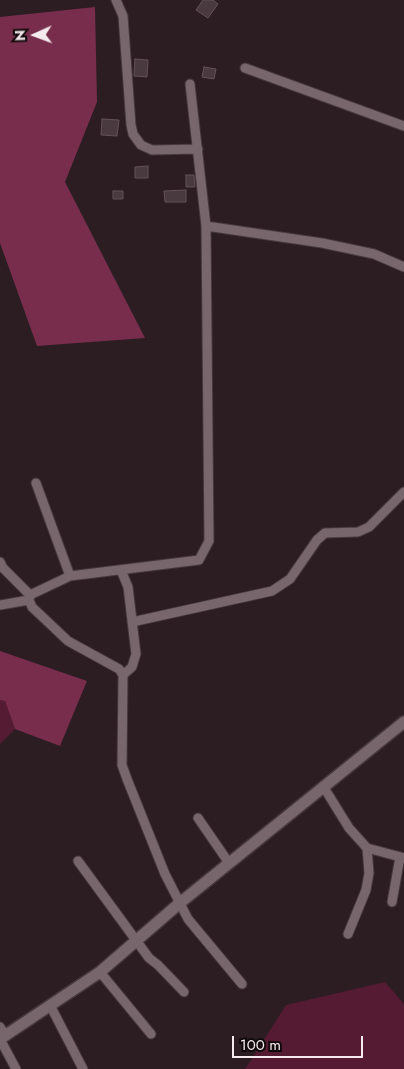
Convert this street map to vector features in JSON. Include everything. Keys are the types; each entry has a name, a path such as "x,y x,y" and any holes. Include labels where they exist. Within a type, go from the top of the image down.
{"street":[{"path":"116,0 123,16 133,134 141,145 152,150 198,149"},
{"path":"245,68 404,126"},
{"path":"0,605 29,597 70,576 199,560 209,541 206,226 190,84"},
{"path":"206,226 322,243 374,254 404,267"},
{"path":"36,483 70,576"},
{"path":"132,622 272,591 290,578 317,540 325,534 358,532 369,527 404,492"},
{"path":"0,562 2,568 29,597 32,607 68,641 119,669 124,675 122,765 165,874 181,902 188,919 197,933 242,984"},
{"path":"121,570 128,587 136,654 132,667 124,675"},
{"path":"16,1069 2,1035 51,1007 100,972 136,939 404,722"},
{"path":"323,786 349,828 367,848 402,857 392,902"},
{"path":"198,818 229,863"},
{"path":"348,934 366,890 369,872 367,848"},
{"path":"78,861 149,958 184,992"},
{"path":"100,972 151,1034"},
{"path":"51,1007 83,1069"}],"shaded area":[{"path":"95,7 97,102 65,182 145,338 37,346 0,243 0,17"},
{"path":"0,651 87,681 60,746 15,729 5,701 0,700"},
{"path":"0,700 5,700 15,729 0,744"},
{"path":"385,982 404,1004 404,1069 245,1069 286,1005"}],"building":[{"path":"203,0 213,0 218,4 208,18 196,10"},
{"path":"135,59 148,60 147,77 134,76"},
{"path":"204,67 216,69 214,79 202,77"},
{"path":"102,119 119,120 117,136 101,135"},
{"path":"148,166 148,178 135,178 135,167"},
{"path":"186,175 194,175 195,187 186,187"},
{"path":"186,190 186,202 165,202 164,191"},
{"path":"113,191 123,191 123,199 113,199"}]}
